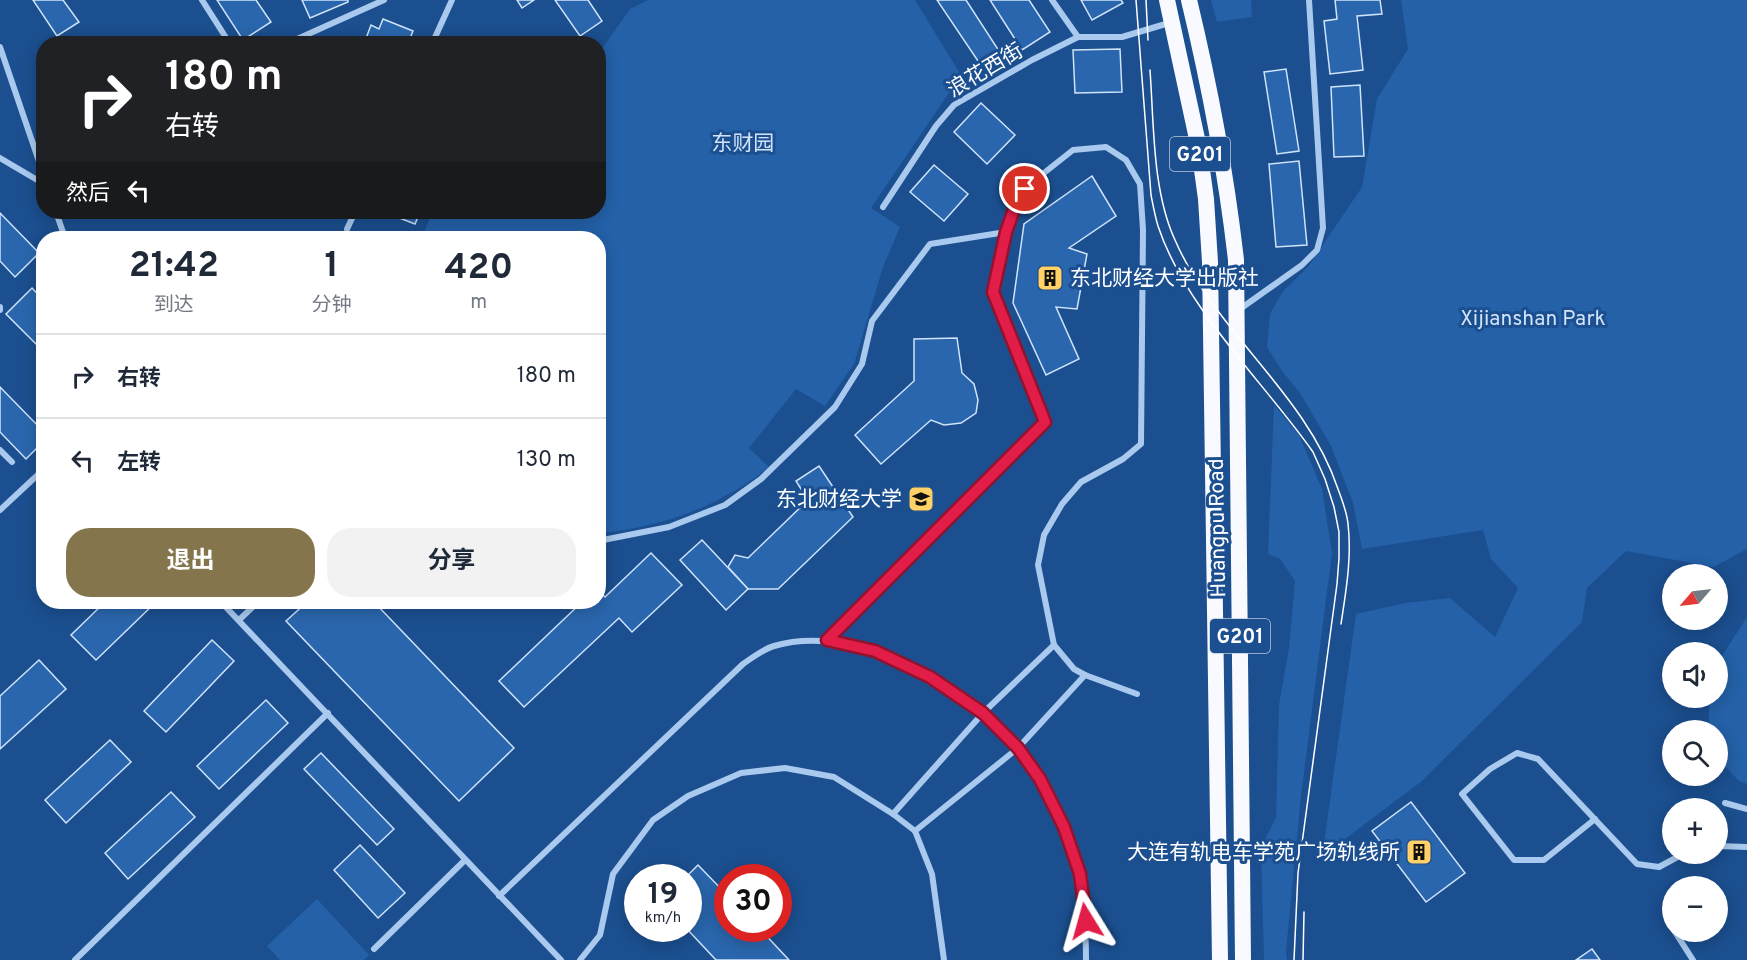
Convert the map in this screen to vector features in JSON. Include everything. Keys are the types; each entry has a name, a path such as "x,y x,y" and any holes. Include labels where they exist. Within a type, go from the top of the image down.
{"highway":[{"name":"G201","path":"1167,0 1173,22"},
{"name":"G201","path":"1189,0 1209,86 1229,197 1236,260 1237,311"},
{"name":"Huangpu Road","path":"1173,22 1200,147 1206,199 1211,312 1220,960"},
{"name":"Huangpu Road","path":"1237,311 1243,960"}],"street":[{"path":"202,0 225,36"},
{"path":"304,36 384,0"},
{"path":"436,36 452,0"},
{"path":"1052,0 1078,37 1122,37 1173,22"},
{"path":"1237,311 1302,265 1317,250 1323,228 1308,0"},
{"name":"浪花西街","path":"883,207 936,126 954,105 1032,60 1078,37"},
{"path":"0,46 36,152"},
{"path":"827,640 1045,422 993,292 1006,232 1016,204 1025,189 1073,150 1106,147 1126,160 1140,184 1143,230 1141,444 1123,459 1082,482 1062,504 1044,534 1038,565 1054,645 1074,669 1137,694"},
{"path":"0,158 36,179"},
{"path":"347,229 352,219"},
{"path":"606,539 669,527 725,505 761,479 835,406 861,364 873,321 930,244 1006,232"},
{"path":"0,450 12,462"},
{"path":"0,510 36,476"},
{"path":"228,609 561,960"},
{"path":"239,620 251,609"},
{"path":"499,896 743,664 771,646 827,640 875,651 930,677 983,713 1018,748 1045,788 1064,827 1077,864 1086,921 1086,960"},
{"path":"893,814 983,713 1054,645"},
{"path":"915,831 1018,748 1085,675"},
{"path":"75,960 328,713"},
{"path":"1595,819 1544,860 1514,860 1462,794 1490,769 1516,753 1538,759 1595,819 1637,864 1659,867 1665,864"},
{"path":"580,960 600,935 613,874 653,820 688,796 741,773 785,768 834,777 893,814 915,831 932,874 944,960"},
{"path":"1728,804 1747,809"},
{"path":"1728,846 1747,847"},
{"path":"374,949 465,860"},
{"path":"1681,942 1693,960"}],"green space":[{"name":"东财园","path":"648,0 915,0 961,75 871,208 900,227 883,267 854,364 825,406 796,389 749,448 769,467 731,493 689,513 645,526 606,532 606,231 425,231 429,219 606,219 606,43 630,9"},
{"path":"1211,0 1251,0 1252,17 1217,22"},
{"name":"Xijianshan Park","path":"1401,0 1747,0 1747,549 1720,564 1698,564 1626,551 1587,588 1582,622 1422,781 1337,845 1324,843 1356,614 1405,603 1450,598 1495,637 1518,588 1491,559 1483,530 1362,549 1353,503 1331,446 1300,393 1282,371 1267,347 1270,314 1283,291 1308,267 1362,187 1377,99 1408,49"},
{"path":"1274,405 1299,435 1322,489 1332,553 1301,796 1287,960 1264,960 1261,848 1276,817 1279,705 1289,648 1295,581 1280,559 1268,554"},
{"path":"1747,617 1747,784 1739,781 1728,769 1728,720 1709,720 1709,708 1728,708 1728,646"},
{"path":"317,899 369,955 364,960 280,960 267,946"}],"building":[{"path":"33,0 63,0 79,22 57,36"},
{"path":"217,0 256,0 271,22 249,36 240,36"},
{"path":"302,0 348,0 348,2 310,18"},
{"path":"517,0 534,0 522,8"},
{"path":"555,0 588,0 602,21 580,36"},
{"path":"937,0 966,0 1001,54 982,67"},
{"path":"990,0 1029,0 1050,32 1022,50"},
{"path":"1081,0 1121,0 1123,3 1092,20"},
{"path":"1335,0 1380,0 1382,14 1357,16 1363,70 1330,74 1324,21 1337,19"},
{"path":"383,19 413,31 411,36 367,36 371,25 379,29"},
{"path":"1120,49 1122,92 1075,93 1073,50"},
{"path":"1286,69 1299,151 1277,154 1264,72"},
{"path":"1360,85 1364,156 1334,157 1331,87"},
{"path":"981,103 1015,135 987,164 954,132"},
{"path":"1299,161 1307,245 1276,247 1269,164"},
{"path":"934,165 968,194 944,221 910,192"},
{"name":"东北财经大学出版社","path":"1092,176 1116,216 1069,248 1087,254 1077,309 1056,307 1079,359 1046,375 1013,303 1024,224"},
{"path":"0,213 36,250 36,256 15,277 0,261"},
{"path":"402,219 417,219 415,224"},
{"path":"32,288 36,292 36,344 6,314"},
{"path":"957,338 962,373 974,384 978,400 976,413 961,423 944,425 931,420 881,464 855,435 914,381 914,339"},
{"path":"0,387 36,424 36,449 26,459 0,432"},
{"path":"819,466 853,517 778,589 748,589 728,567 735,555 748,558 808,500 796,481"},
{"path":"702,540 748,589 726,610 680,560"},
{"path":"651,553 682,585 632,632 619,618 524,707 499,681 575,609 606,609 606,596"},
{"path":"98,609 149,609 96,660 71,635"},
{"path":"299,609 381,609 514,748 459,801 286,621"},
{"path":"212,640 234,661 166,732 144,711"},
{"path":"39,660 66,689 0,749 0,696"},
{"path":"266,700 288,723 219,789 197,766"},
{"path":"110,740 131,762 66,823 45,800"},
{"path":"321,753 394,829 377,845 304,769"},
{"path":"171,792 195,817 128,879 105,853"},
{"name":"大连有轨电车学苑广场轨线所","path":"1411,802 1465,873 1426,902 1372,831"},
{"path":"360,845 405,893 378,918 334,870"},
{"path":"702,869 714,882 714,942 772,942 789,960 716,960 699,942 702,942"},
{"path":"1592,949 1600,960 1576,960"}],"tram line":[{"path":"1136,0 1151,195 1158,226 1170,256 1206,315 1313,452 1325,479 1339,532 1337,584 1298,873 1294,960"},
{"path":"1146,0 1148,40"},
{"path":"1150,70 1158,178 1167,221 1175,240 1192,273 1213,304 1305,423 1323,455 1343,502 1349,549 1341,624"},
{"path":"1303,960 1304,912"}],"place":[{"name":"东北财经大学出版社","path":"1050,278"},
{"name":"东北财经大学","path":"921,499"},
{"name":"大连有轨电车学苑广场轨线所","path":"1419,852"}],"route":[{"path":"1025,189 1016,204 1006,232 993,292 1045,422 827,640 875,651 930,677 983,713 1018,748 1040,779 1064,827 1080,874 1086,921"}]}
